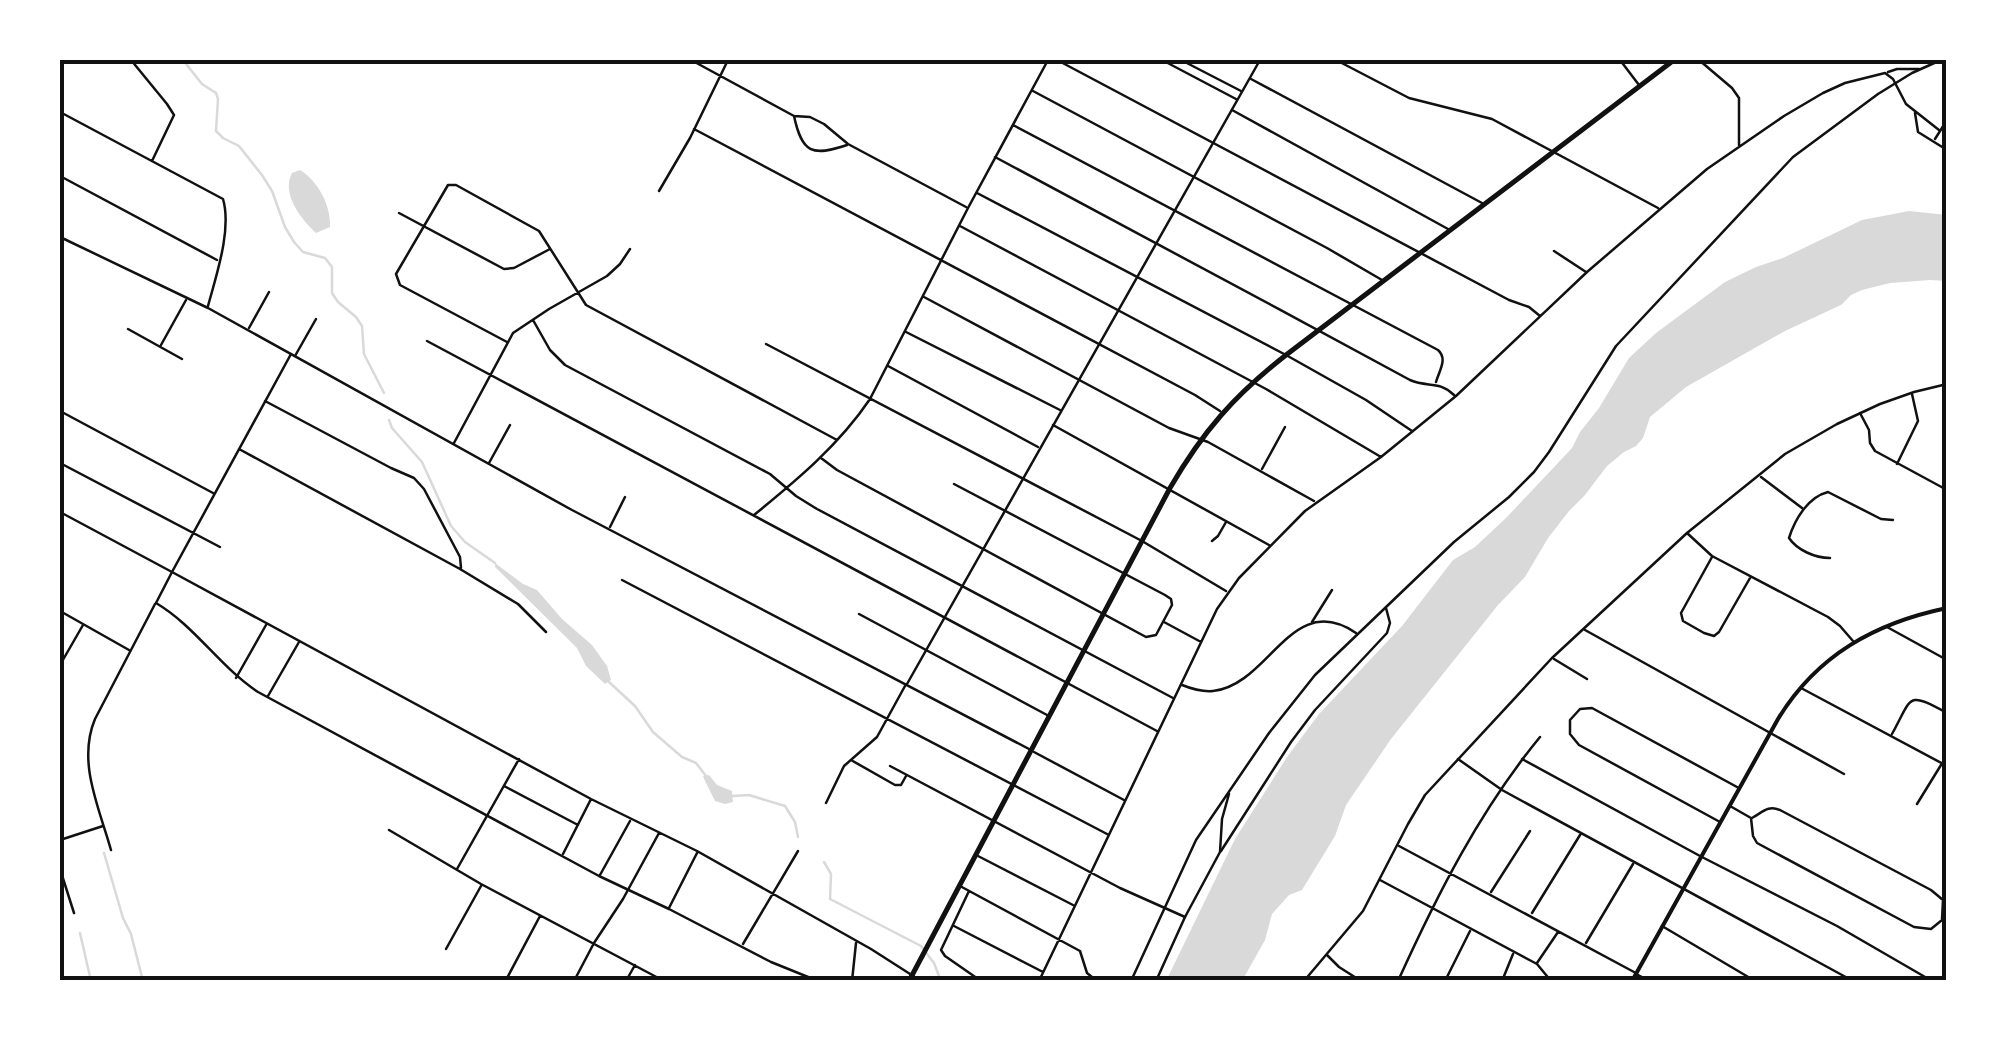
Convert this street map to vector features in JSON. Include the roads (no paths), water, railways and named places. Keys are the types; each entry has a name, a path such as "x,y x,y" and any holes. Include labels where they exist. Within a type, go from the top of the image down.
{"main road":[{"path":"909,981 1198,440 1252,382 1286,354 1674,60"},
{"path":"1632,981 1739,787 1800,687 1829,658 1854,642 1886,626 1947,608"}],"street":[{"path":"130,60 174,115 152,161"},
{"path":"692,60 794,116 824,124 848,144 968,208"},
{"path":"660,191 728,60"},
{"path":"754,515 821,458 870,399 1048,60"},
{"path":"1057,60 1540,316"},
{"path":"1162,60 1237,100"},
{"path":"1181,60 1242,92"},
{"path":"826,803 844,766 873,742 888,720 1260,60"},
{"path":"1336,60 1409,98 1484,116 1659,209"},
{"path":"1620,60 1640,86"},
{"path":"1699,60 1740,98 1739,146"},
{"path":"1131,981 1187,858 1205,828 1284,712 1322,666 1534,472 1616,346 1776,174 1806,146 1896,83 1941,60"},
{"path":"1039,981 1228,592 1270,545 1316,502 1456,396 1587,272 1739,146 1796,108 1845,83 1897,69 1920,69"},
{"path":"1886,73 1896,83 1902,100 1939,130"},
{"path":"1250,78 1483,204"},
{"path":"1032,90 1383,281"},
{"path":"1232,110 1449,229"},
{"path":"60,112 220,197 226,212 224,234 208,308"},
{"path":"1915,113 1918,132 1947,150"},
{"path":"794,116 807,148 822,152 848,144"},
{"path":"1934,142 1947,120"},
{"path":"1012,125 1438,350 1444,360 1436,384"},
{"path":"694,129 1222,412"},
{"path":"995,156 1410,380 1436,384 1456,396"},
{"path":"60,176 218,261"},
{"path":"507,342 396,279 445,188 456,185 544,236 590,308 838,440"},
{"path":"976,192 1286,354 1413,432"},
{"path":"399,214 504,269 514,268 551,248"},
{"path":"959,225 1381,456"},
{"path":"60,236 208,308 609,529 1125,800"},
{"path":"454,443 507,342 533,320 607,276 630,249"},
{"path":"1554,251 1587,272"},
{"path":"248,330 269,292"},
{"path":"160,346 187,297"},
{"path":"924,297 1169,428 1208,442 1316,502"},
{"path":"112,850 88,770 89,737 95,719 214,494 316,319"},
{"path":"533,320 550,350 566,365 770,474 817,509 1174,698"},
{"path":"128,329 182,359"},
{"path":"906,332 1061,410"},
{"path":"427,342 1158,732"},
{"path":"766,344 1142,541 1228,592"},
{"path":"888,366 1040,448"},
{"path":"1304,981 1356,921 1421,801 1552,658 1688,533 1800,444 1860,413 1912,392 1947,384"},
{"path":"1897,464 1918,421 1912,392"},
{"path":"265,402 414,478 424,488 460,557 460,569"},
{"path":"60,413 214,494"},
{"path":"1860,413 1870,430 1872,448 1947,490"},
{"path":"1053,424 1270,545"},
{"path":"489,463 510,425"},
{"path":"1261,471 1285,426"},
{"path":"239,449 460,569 518,604 546,632"},
{"path":"821,458 1148,637 1156,635 1172,605 1171,599 954,484"},
{"path":"60,463 220,547"},
{"path":"1758,474 1803,510"},
{"path":"1830,558 1815,556 1790,540 1790,531 1818,494 1828,492 1881,519 1893,520"},
{"path":"609,529 625,498"},
{"path":"60,512 631,820 698,851 921,981"},
{"path":"1212,541 1226,520"},
{"path":"1688,533 1712,556 1828,617 1854,642"},
{"path":"1712,556 1681,616 1704,633 1716,634 1751,576"},
{"path":"622,580 1108,835"},
{"path":"1311,623 1332,590"},
{"path":"156,603 173,614 236,678 268,697 600,876 771,962 818,981"},
{"path":"1156,981 1220,852 1290,742 1387,633 1390,623 1386,608"},
{"path":"60,611 131,651"},
{"path":"859,614 1048,716"},
{"path":"1163,621 1202,642"},
{"path":"1181,684 1194,690 1214,691 1234,684 1311,623 1335,621 1358,634"},
{"path":"236,678 267,623"},
{"path":"60,665 84,624"},
{"path":"1886,626 1947,660"},
{"path":"1585,630 1844,774"},
{"path":"268,697 300,641"},
{"path":"1552,658 1587,679"},
{"path":"1800,687 1944,765 1917,804"},
{"path":"1891,737 1914,698 1947,713"},
{"path":"1720,822 1578,745 1570,734 1570,720 1580,709 1592,708 1739,787"},
{"path":"1398,981 1450,872 1540,737"},
{"path":"850,759 894,785 901,785 907,775"},
{"path":"1458,759 1502,790 1853,981"},
{"path":"1522,759 1932,981"},
{"path":"456,870 519,760"},
{"path":"890,766 1185,917"},
{"path":"504,786 578,825"},
{"path":"1220,852 1223,810 1231,788"},
{"path":"562,856 592,799"},
{"path":"1729,806 1752,818"},
{"path":"1773,807 1914,881 1943,900 1945,922 1931,930 1914,928 1757,842 1752,818 1773,807"},
{"path":"600,876 631,820"},
{"path":"1205,828 1214,825 1221,832"},
{"path":"60,840 104,826"},
{"path":"389,830 664,981"},
{"path":"1490,894 1530,831"},
{"path":"574,981 660,832"},
{"path":"1530,916 1581,834"},
{"path":"1397,845 1650,981"},
{"path":"669,909 698,851"},
{"path":"741,947 798,851"},
{"path":"975,854 1074,906"},
{"path":"1584,946 1634,862"},
{"path":"60,869 74,913"},
{"path":"1380,880 1537,964 1550,981"},
{"path":"446,949 482,884"},
{"path":"958,885 1080,951 1087,973 1097,981"},
{"path":"969,891 941,948 942,953 982,981"},
{"path":"506,980 540,915"},
{"path":"952,925 1043,972"},
{"path":"1661,926 1756,981"},
{"path":"1445,981 1470,930"},
{"path":"1537,964 1558,931"},
{"path":"852,981 856,941"},
{"path":"1502,981 1514,953"},
{"path":"1326,954 1361,981"},
{"path":"626,981 635,965"},
{"path":"1942,981 1947,972"}],"waterway":[{"path":"183,60 202,84 216,93 216,131 239,146 262,175 294,242 303,252 325,258 332,267 332,293 362,326 364,354 384,393"},
{"path":"389,420 422,462 451,526 465,542 495,563"},
{"path":"609,682 635,706 653,732 682,757 696,763 706,776"},
{"path":"733,796 749,795 785,806 795,822 798,837"},
{"path":"104,853 143,981"},
{"path":"824,862 831,874 830,899 921,946 941,981"},
{"path":"80,933 91,981"}]}
